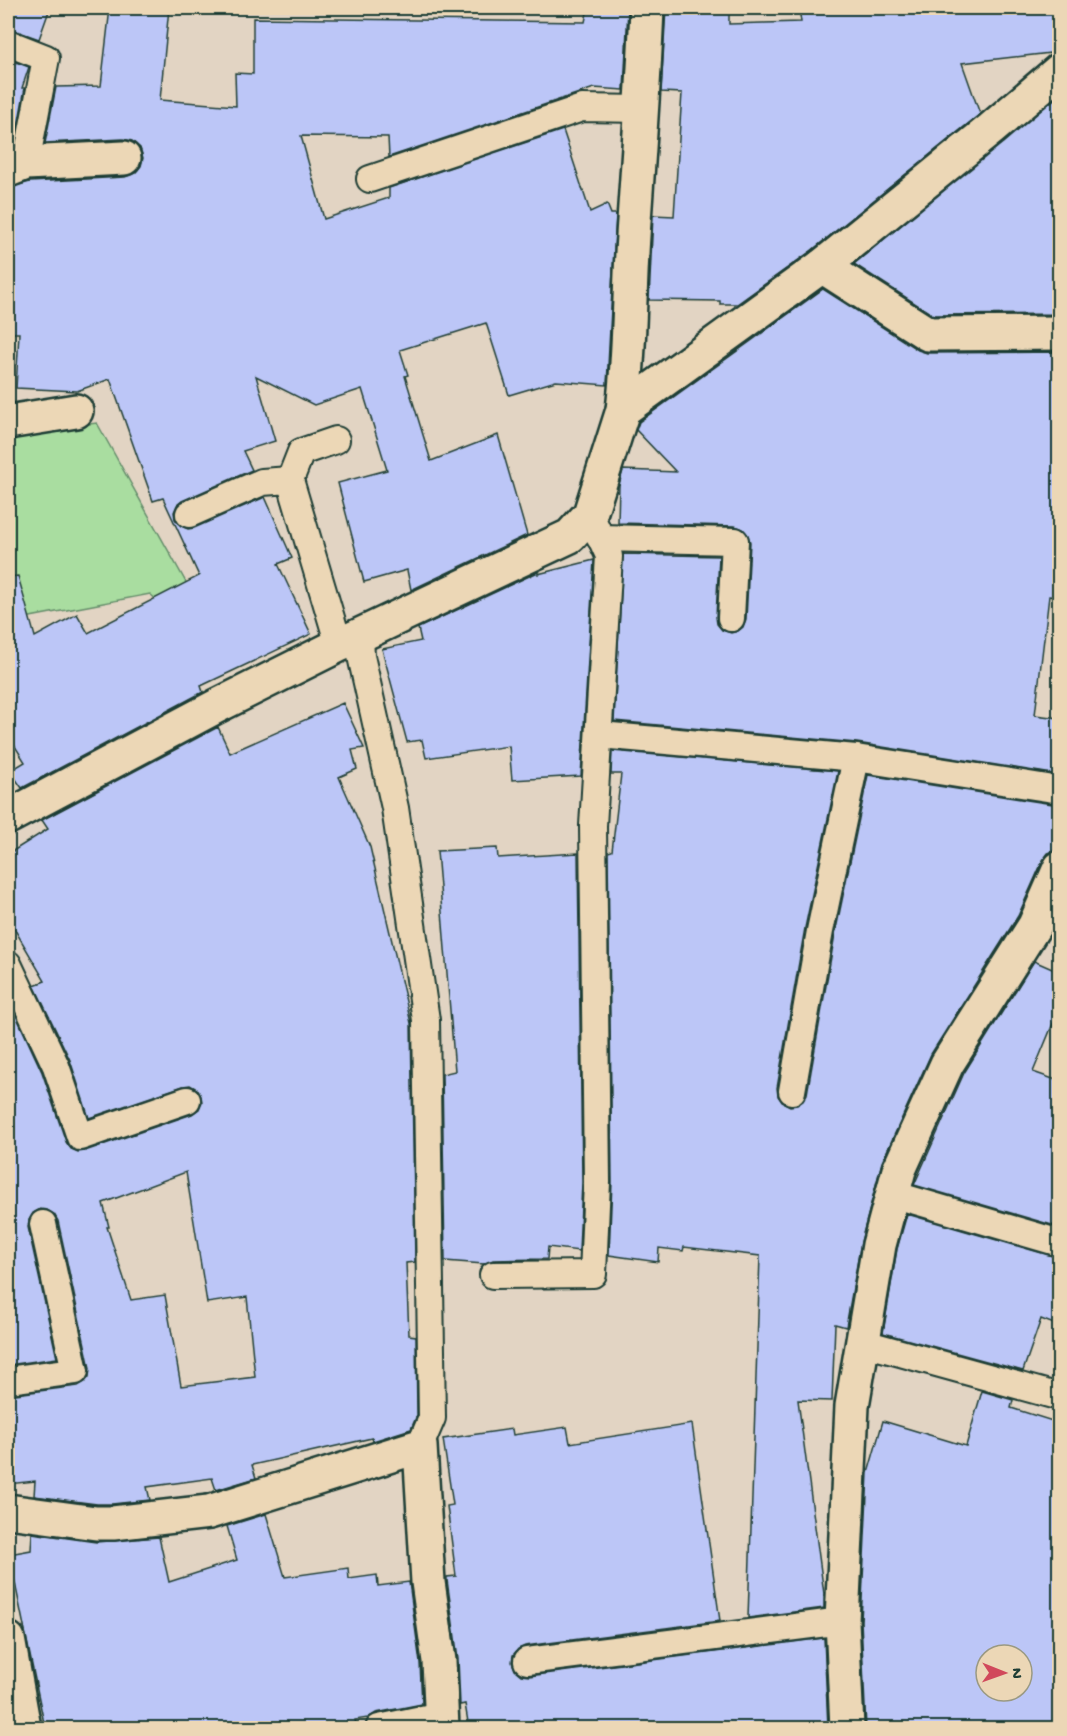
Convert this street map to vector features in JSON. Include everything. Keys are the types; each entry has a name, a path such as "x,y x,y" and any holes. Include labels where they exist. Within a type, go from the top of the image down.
{"street":[{"path":"8,817 217,706 349,641 595,526 622,410 628,371 633,238 647,8"},
{"path":"622,410 822,266 991,129 1059,70"},
{"path":"17,167 124,158"},
{"path":"822,266 928,334 1059,333"},
{"path":"8,422 76,411"},
{"path":"847,1728 842,1621 852,1406 879,1245 898,1170 947,1064 1035,925 1059,868"},
{"path":"8,1511 96,1523 209,1512 350,1473 420,1446 428,1582 439,1661 442,1722"},
{"path":"8,1639 24,1728"}],"lane":[{"path":"8,43 46,58 17,167"},
{"path":"370,179 582,108 642,110"},
{"path":"336,440 301,452 290,480 349,641 361,656 395,808 426,1020 432,1418 420,1446"},
{"path":"189,514 262,482 290,480"},
{"path":"595,526 735,541 731,618"},
{"path":"493,1275 593,1274 597,1182 593,826 609,556 595,526"},
{"path":"600,735 856,758 1059,790"},
{"path":"792,1091 819,931 856,758"},
{"path":"8,964 56,1066 80,1137 186,1100"},
{"path":"892,1194 1059,1243"},
{"path":"8,1380 75,1371 43,1224"},
{"path":"864,1343 1059,1397"},
{"path":"527,1661 842,1621"},
{"path":"379,1728 442,1722"}],"green space":[{"path":"97,423 188,586 158,601 150,594 9,621 8,434"}],"building":[{"path":"8,8 50,8 39,39 8,28"},
{"path":"110,8 169,8 160,100 236,106 235,73 253,74 253,18 585,22 588,8 628,8 624,90 594,88 389,157 388,137 301,136 324,219 389,198 389,188 563,130 590,212 607,204 611,214 616,214 607,385 556,381 509,395 486,323 400,350 408,375 405,376 431,461 498,435 527,535 411,590 407,570 364,582 338,483 387,470 362,389 314,405 256,376 275,441 243,451 252,470 182,501 174,512 175,519 181,526 188,529 194,528 265,497 292,558 278,564 311,634 201,686 203,692 22,788 10,771 25,762 11,740 8,728 8,577 18,576 35,637 77,614 88,633 199,576 163,498 153,501 110,379 77,391 16,388 19,333 8,333 8,188 30,182 125,177 135,173 141,166 143,158 140,148 132,141 123,139 45,143 56,87 101,86"},
{"path":"666,8 729,8 729,24 801,22 799,8 1059,8 1059,52 962,63 980,114 811,251 737,304 720,304 720,301 649,300 653,215 674,216 682,93 661,92"},
{"path":"8,59 29,67 22,88 25,88 14,148 8,150"},
{"path":"1059,95 1059,314 933,315 854,264"},
{"path":"823,289 918,350 927,353 1059,352 1059,597 1049,596 1035,715 1059,718 1059,775 857,743 614,721 623,554 719,556 717,624 722,630 731,633 743,627 746,619 750,542 743,529 735,526 618,523 619,485 623,470 676,472 636,430 639,422"},
{"path":"594,560 581,776 512,780 509,746 426,758 422,740 407,742 382,649 421,641 418,628 538,572 538,574"},
{"path":"343,703 364,748 352,750 357,769 339,777 370,847 411,1023 415,1262 406,1263 409,1335 416,1336 417,1415 411,1429 373,1441 372,1438 252,1465 256,1478 216,1490 212,1478 147,1487 150,1500 112,1504 34,1496 35,1481 8,1484 8,1395 78,1386 89,1377 90,1368 58,1221 54,1214 40,1209 33,1213 28,1227 57,1358 8,1365 8,998 42,1072 66,1142 71,1149 78,1152 85,1151 192,1114 199,1109 202,1102 197,1089 190,1085 89,1118 70,1060 34,985 45,981 8,918 8,854 48,829 42,820 218,727 230,753","holes":["186,1172 207,1303 247,1297 255,1377 181,1386 165,1295 131,1300 107,1227 109,1227 103,1203"]},
{"path":"612,751 838,771 805,928 777,1088 782,1102 790,1106 803,1101 807,1094 835,934 868,775 1059,805 1059,844 1056,850 1048,853 1043,860 1018,916 931,1054 882,1162 861,1242 846,1327 835,1324 832,1401 798,1400 824,1608 748,1618 760,1256 684,1247 683,1251 659,1248 658,1262 609,1255 612,1182 608,852 612,851 621,774 611,774"},
{"path":"497,848 498,858 578,853 582,1182 579,1251 548,1247 547,1259 493,1260 484,1264 445,1261 442,1074 455,1071 437,851"},
{"path":"1034,961 1059,972 1059,1009 1033,1072 1059,1081 1059,1227 914,1185 964,1073"},
{"path":"907,1214 1059,1258 1059,1326 1041,1319 1023,1371 883,1333 897,1249"},
{"path":"982,1391 1013,1400 1011,1408 1059,1423 1059,1728 866,1728 861,1621 868,1473 883,1421 966,1446"},
{"path":"692,1424 720,1621 525,1646 513,1655 512,1662 515,1670 521,1675 529,1676 824,1638 828,1728 469,1728 465,1704 460,1705 458,1659 447,1580 447,1577 456,1576 447,1506 453,1505 443,1439 512,1429 513,1435 567,1427 570,1443"},
{"path":"266,1514 285,1577 348,1568 349,1579 377,1575 378,1586 409,1582 420,1663 422,1704 376,1713 368,1718 355,1720 356,1723 321,1728 45,1728 9,1554 31,1550 32,1533 96,1542 159,1537 169,1582 237,1560 227,1526"}]}
